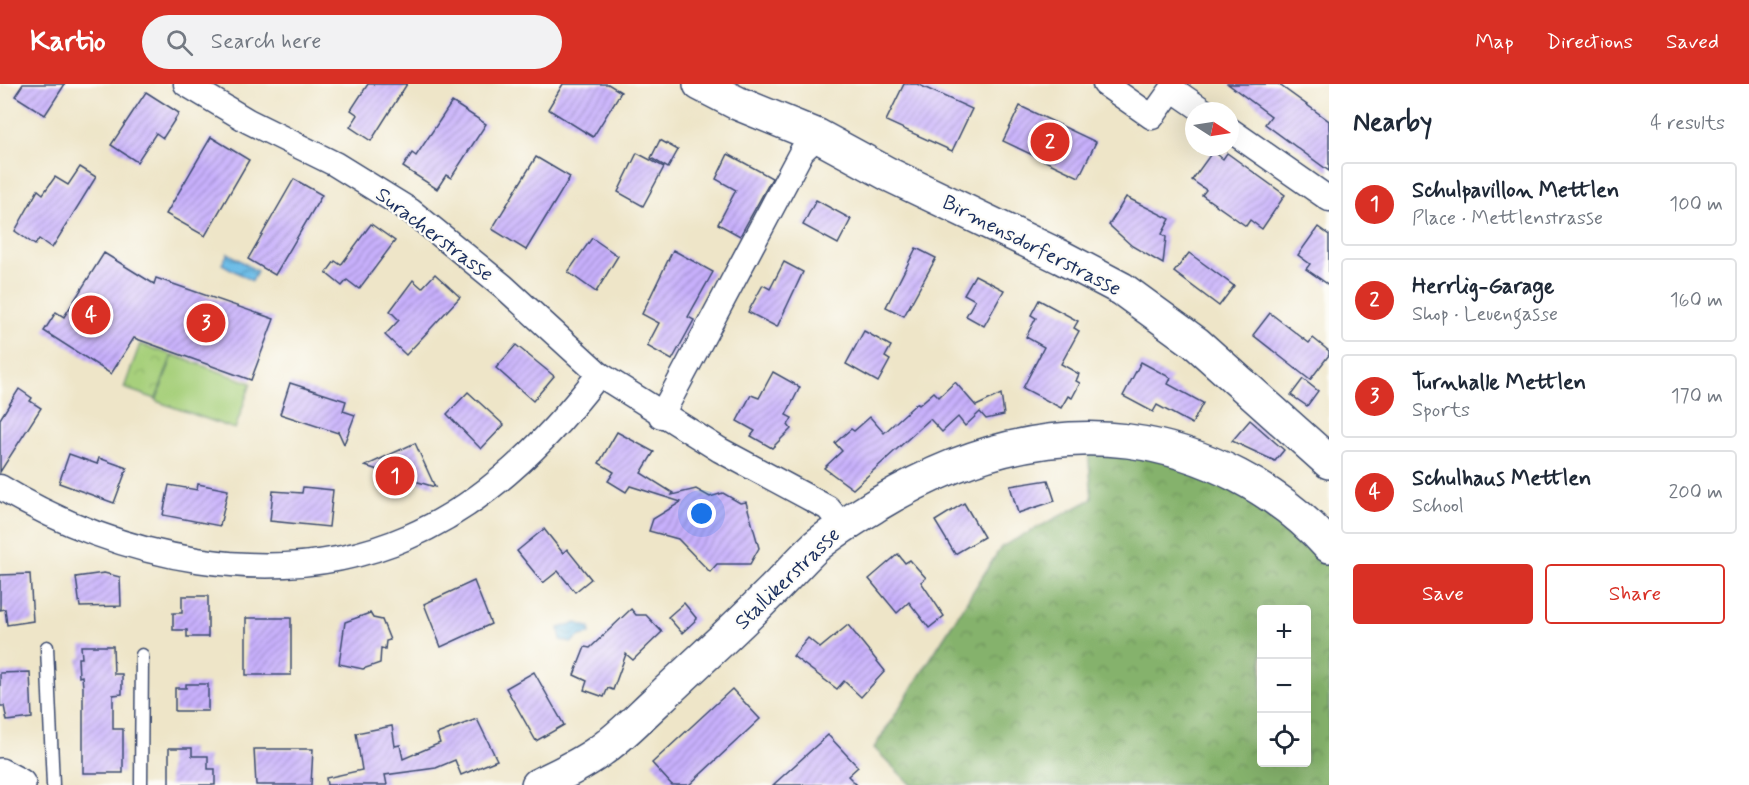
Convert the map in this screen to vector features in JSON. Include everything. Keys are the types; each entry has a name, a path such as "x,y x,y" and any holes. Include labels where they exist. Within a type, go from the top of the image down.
{"main road":[{"name":"Birmensdorferstrasse","path":"700,84 737,103 818,136 888,174 1062,257 1122,289 1196,344 1329,462"},
{"name":"Stallikerstrasse","path":"538,785 594,756 616,739 732,630 809,553 842,525 905,487 961,462 1030,444 1096,439 1144,443 1220,467 1277,500 1329,546"},
{"path":"0,775 19,785"}],"street":[{"name":"Suracherstrasse","path":"186,84 248,121 343,169 411,211 503,286 599,374 661,416 828,508 842,525"},
{"path":"1105,84 1152,117 1173,89 1191,102"},
{"path":"661,416 802,151 818,136"},
{"path":"1239,136 1329,199"},
{"path":"0,487 82,528 182,556 231,564 278,565 348,557 408,537 460,508 518,463 574,408 599,374"}],"lane":[{"path":"47,647 53,785"},
{"path":"141,785 142,655"}],"green space":[{"path":"140,344 172,355 156,399 124,388"},
{"path":"173,355 251,383 235,429 156,401"},
{"path":"1087,438 1170,449 1329,546 1329,785 911,785 874,748 1001,547 1092,499"}],"water":[{"path":"228,253 257,271 252,281 222,264"},
{"path":"577,623 590,628 590,634 580,636 571,643 561,640 559,628"}],"building":[{"path":"23,84 65,84 45,115 15,96"},
{"path":"368,84 407,84 371,141 350,127 358,115 351,110"},
{"path":"563,84 608,84 621,92 593,137 548,109"},
{"path":"904,84 917,84 972,109 952,151 886,121"},
{"path":"1228,84 1278,84 1329,121 1329,171 1265,124 1271,116"},
{"path":"146,92 179,113 163,138 156,133 137,162 111,145"},
{"path":"452,102 486,124 451,178 446,175 437,189 403,167 412,153 416,156"},
{"path":"1020,106 1096,142 1079,177 1003,141"},
{"path":"211,137 249,160 205,236 166,214"},
{"path":"660,140 678,150 668,168 651,158"},
{"path":"637,153 664,167 643,206 618,192"},
{"path":"728,154 772,178 740,236 718,224 736,190 716,179"},
{"path":"1209,156 1219,156 1223,159 1225,156 1231,156 1285,195 1262,229 1250,220 1246,226 1202,195 1206,190 1192,180"},
{"path":"536,157 570,177 526,250 492,229"},
{"path":"80,167 96,177 52,248 39,239 35,245 15,231 38,190 43,194 55,177 68,185"},
{"path":"294,179 322,195 275,275 248,259"},
{"path":"1126,197 1170,219 1162,234 1166,237 1163,264 1132,246 1109,225"},
{"path":"816,200 851,219 838,244 803,225"},
{"path":"371,224 395,241 359,289 347,280 342,286 326,273 335,261 341,265"},
{"path":"1318,227 1329,235 1329,285 1306,269 1310,264 1298,255"},
{"path":"592,238 618,256 596,292 568,272"},
{"path":"916,248 936,258 904,316 886,307"},
{"path":"673,250 713,272 688,317 694,320 672,360 647,346 659,323 642,314"},
{"path":"104,253 154,284 156,278 274,319 251,380 134,338 111,374 44,331 56,312 64,317"},
{"path":"1189,253 1234,286 1219,306 1174,272"},
{"path":"784,262 803,272 777,327 748,312 763,285 770,289"},
{"path":"435,274 460,297 406,355 385,335 399,320 390,311 413,280 422,288"},
{"path":"975,275 1004,290 984,326 966,316 975,300 964,294"},
{"path":"1039,300 1078,321 1074,328 1079,331 1061,364 1079,374 1076,381 1080,383 1072,398 1068,396 1061,408 1023,388 1044,347 1026,337 1036,318 1031,315"},
{"path":"1270,313 1309,343 1313,338 1329,351 1329,355 1310,380 1253,335"},
{"path":"864,331 891,346 885,357 890,360 878,382 846,364"},
{"path":"516,345 554,376 533,401 496,368"},
{"path":"1141,362 1171,378 1168,384 1203,403 1192,424 1157,405 1153,412 1123,396"},
{"path":"773,372 800,387 786,415 792,418 788,425 791,429 772,448 751,436 755,431 737,421 751,395 759,398"},
{"path":"1303,379 1318,391 1307,406 1291,395"},
{"path":"955,382 976,406 1001,394 1004,415 986,419 980,412 965,426 958,417 942,432 930,419 853,489 824,468 842,451 835,443 851,429 854,431 870,417 884,433 917,403 919,405 934,392 939,397"},
{"path":"290,383 346,401 343,411 355,415 344,444 338,431 338,433 280,414"},
{"path":"19,389 32,398 30,401 41,408 0,472 0,419"},
{"path":"468,392 504,425 481,449 447,414"},
{"path":"1250,420 1284,450 1275,461 1232,441"},
{"path":"617,432 654,452 641,473 673,493 672,495 696,489 710,497 723,493 740,503 746,502 759,548 750,564 717,564 710,572 678,539 649,531 653,519 681,502 630,486 626,492 608,481 614,472 599,463"},
{"path":"415,443 435,487 365,466"},
{"path":"69,454 97,464 99,458 127,468 114,503 59,483"},
{"path":"1048,480 1055,501 1018,513 1010,486"},
{"path":"198,484 228,490 220,526 163,515 169,485 197,490"},
{"path":"303,487 333,490 329,527 270,521 273,491 302,493"},
{"path":"964,503 984,537 955,554 935,521"},
{"path":"544,529 563,553 567,549 591,579 575,592 558,571 543,583 517,551"},
{"path":"898,554 905,563 910,560 926,578 921,582 944,616 929,628 909,602 897,613 869,579"},
{"path":"104,573 120,577 121,606 80,607 76,577"},
{"path":"30,574 33,621 7,625 5,609 0,610 0,575"},
{"path":"474,581 491,624 441,647 424,604"},
{"path":"182,596 208,596 208,637 187,637 187,630 173,630 173,613 182,613"},
{"path":"684,603 697,619 682,633 668,617"},
{"path":"631,609 636,615 646,615 662,632 633,660 626,654 613,690 608,688 604,697 584,690 587,681 574,675 585,647 590,648"},
{"path":"370,613 373,618 382,620 390,640 386,641 385,649 381,648 380,663 363,669 339,664 345,622"},
{"path":"246,618 291,618 291,675 246,675"},
{"path":"848,625 885,671 861,697 844,681 837,689 793,656 808,638 820,648"},
{"path":"81,646 113,646 114,674 122,674 122,694 113,695 113,729 123,729 123,773 83,773 83,687 82,676 79,677 78,658 82,658"},
{"path":"30,672 32,718 7,721 4,706 0,706 0,673"},
{"path":"534,672 564,725 536,741 506,688"},
{"path":"186,684 208,684 208,711 175,711 175,688 186,688"},
{"path":"732,689 760,719 689,785 672,785 652,763"},
{"path":"477,719 497,760 461,775 455,760 436,768 385,775 387,785 327,785 326,778 362,770 356,733 392,726 395,746 400,745 403,759 440,743 437,734"},
{"path":"828,735 858,767 848,776 857,785 773,785"},
{"path":"169,748 192,748 192,756 208,756 208,769 215,769 215,785 169,785"},
{"path":"254,749 313,749 311,785 256,785"}],"place":[{"name":"Herrlig-Garage","path":"1050,142"},
{"name":"Schulhaus Mettlen","path":"91,315"},
{"name":"Turnhalle Mettlen","path":"206,323"},
{"name":"Schulpavillon Mettlen","path":"395,476"}]}
